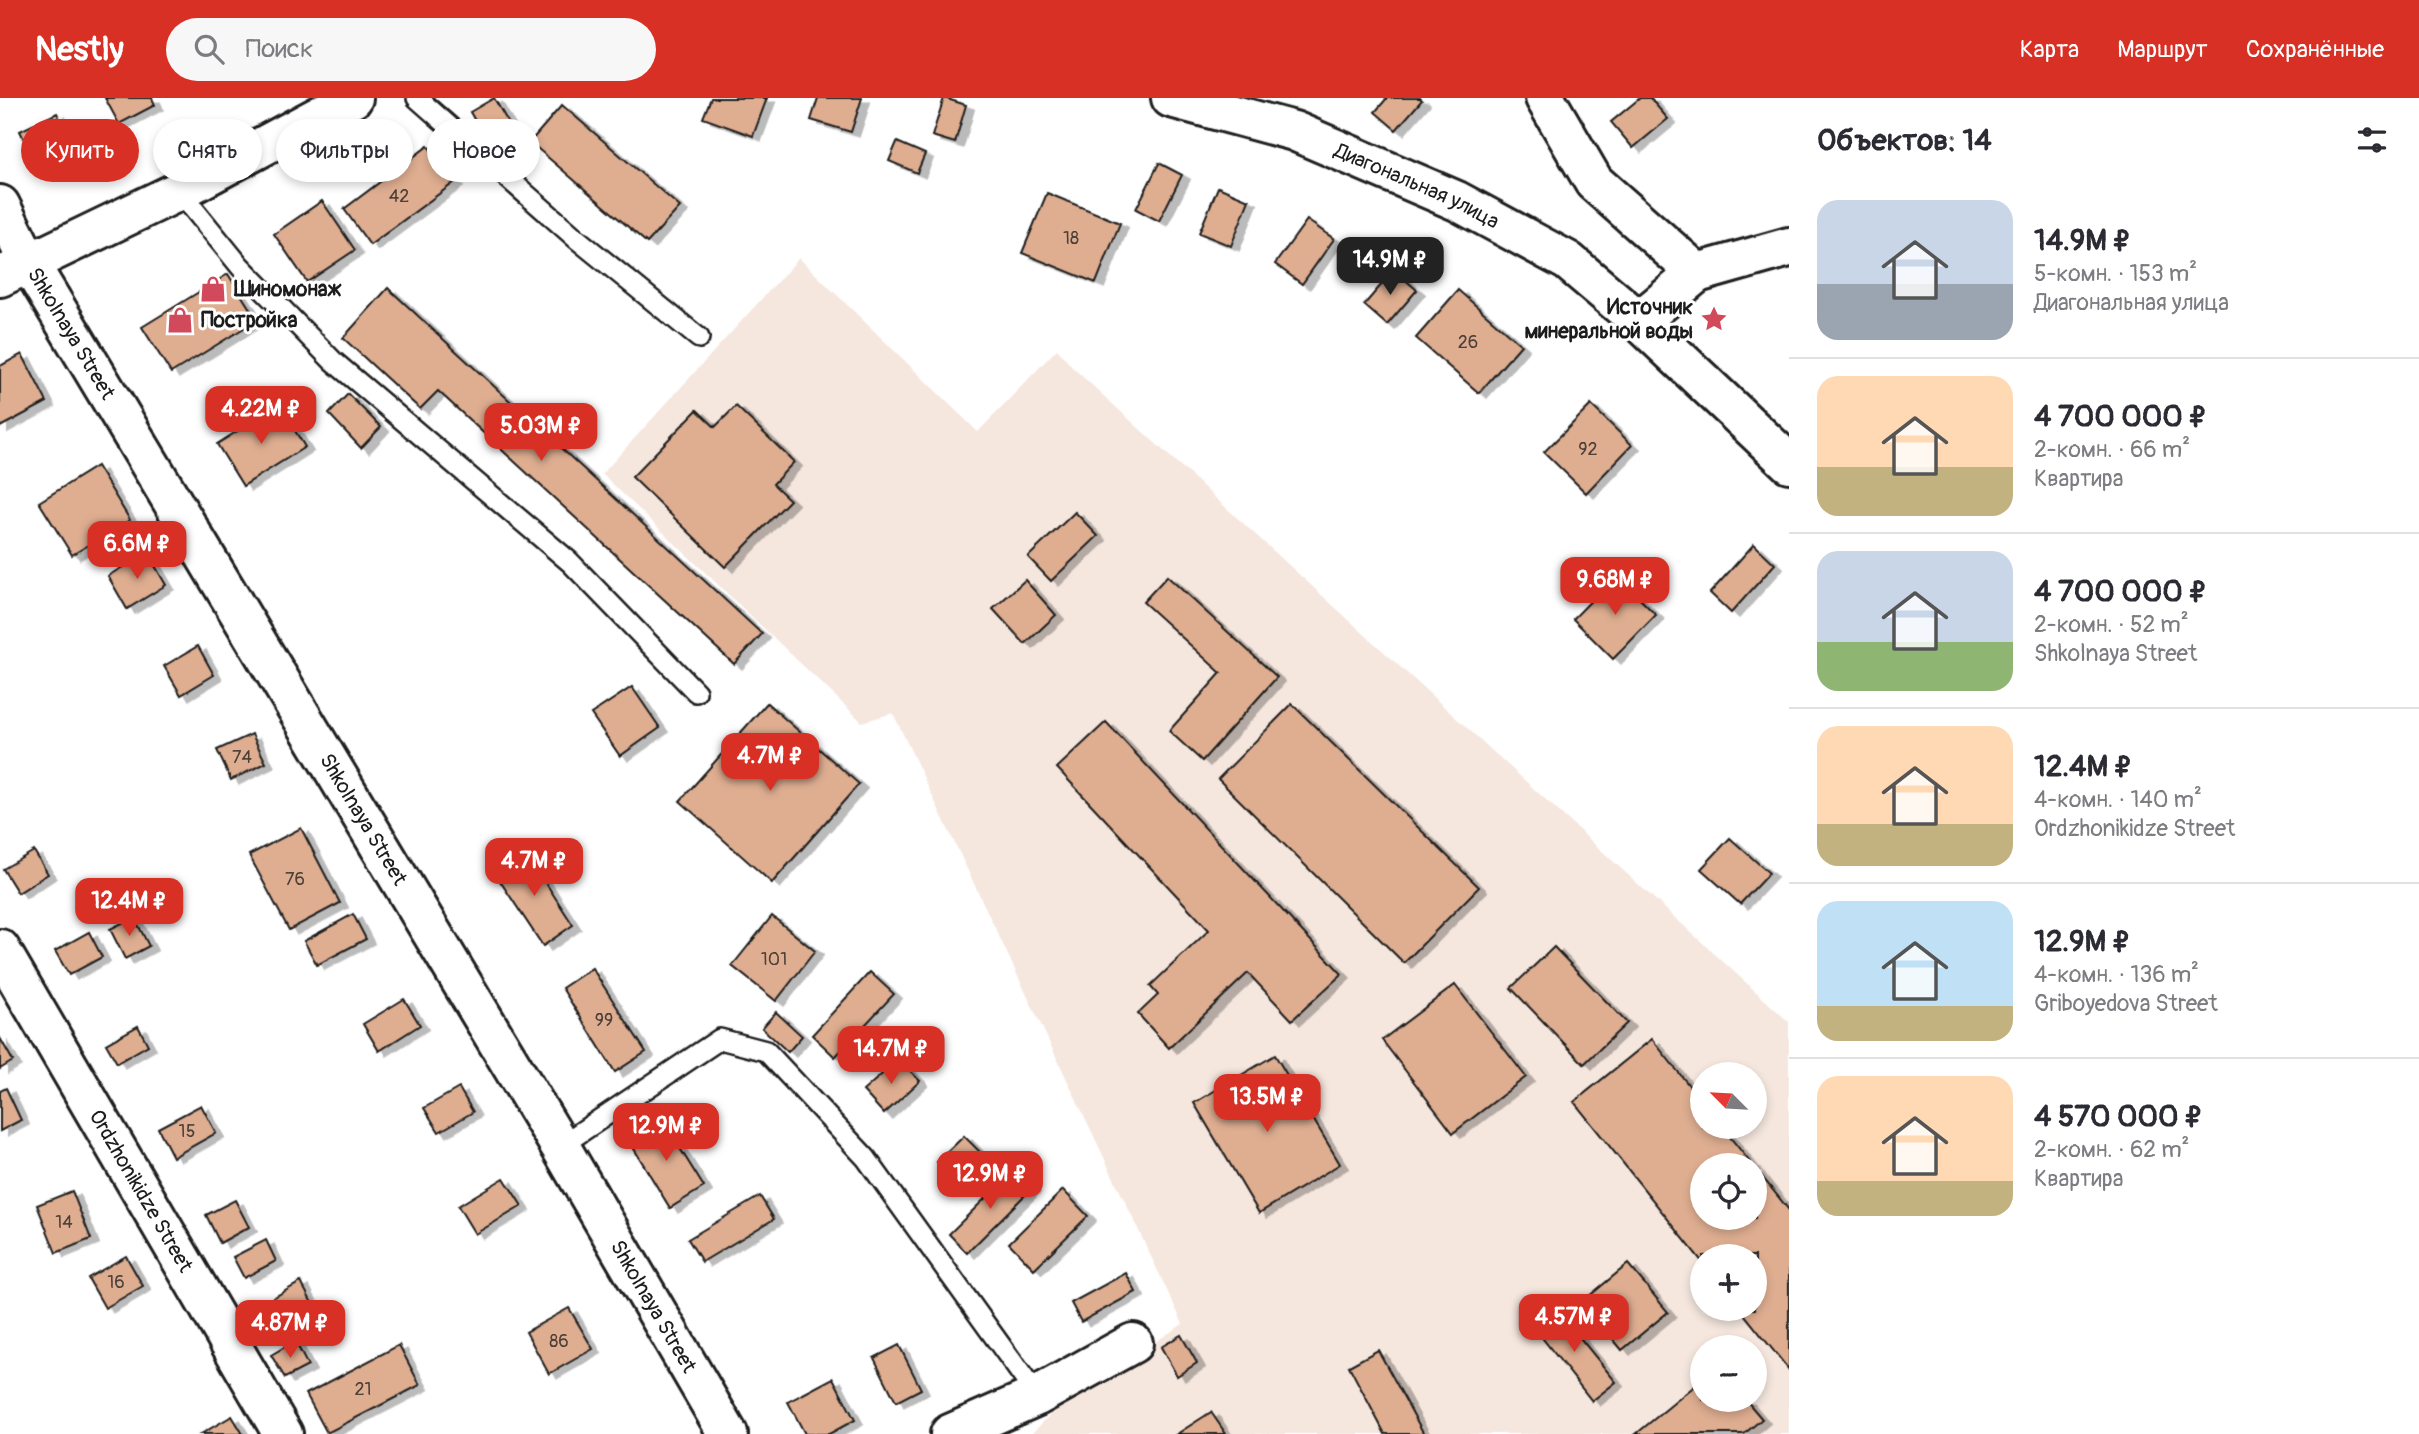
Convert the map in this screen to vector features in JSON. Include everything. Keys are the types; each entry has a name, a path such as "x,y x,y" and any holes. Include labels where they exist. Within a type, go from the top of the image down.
{"street":[{"path":"15,270 179,191 353,98"},
{"name":"Диагональная улица","path":"1171,98 1294,131 1457,201 1568,261 1639,321 1789,463"},
{"path":"1545,98 1594,182 1697,273"},
{"name":"Shkolnaya Street","path":"0,205 15,270 560,1146 727,1434"},
{"path":"1639,321 1697,273 1789,247"},
{"name":"Ordzhonikidze Street","path":"0,949 283,1434"},
{"path":"950,1434 1037,1396 1133,1343"}],"lane":[{"path":"417,98 577,239 698,338"},
{"path":"179,191 240,266 333,361 570,562 696,692"},
{"path":"560,1146 720,1039 766,1051 866,1158 1037,1396"}],"shaded area":[{"path":"799,258 978,432 1057,349 1072,367 1789,1022 1789,1434 1031,1434 1066,1399 1183,1324 893,713 862,722 602,474"}],"building":[{"path":"105,98 152,98 155,105 128,119 116,119"},
{"path":"494,98 506,119 474,119 470,112"},
{"path":"711,98 767,98 753,136 703,118"},
{"path":"818,98 862,98 851,132 811,120"},
{"path":"944,98 966,105 955,143 932,136"},
{"path":"1387,98 1422,100 1396,130 1375,112"},
{"path":"1640,98 1650,98 1668,119 1633,148 1611,122"},
{"path":"562,105 680,207 647,243 540,151 540,130"},
{"path":"57,113 60,119 45,119"},
{"path":"897,142 925,154 917,173 889,161"},
{"path":"427,147 427,182 455,182 370,245 344,209 380,182 413,182 413,157"},
{"path":"1159,163 1182,175 1159,221 1136,209"},
{"path":"1218,187 1249,200 1231,246 1199,233"},
{"path":"1047,193 1120,223 1096,283 1022,253"},
{"path":"322,201 355,250 307,282 274,234"},
{"path":"1307,220 1334,239 1302,284 1275,264"},
{"path":"1394,270 1417,290 1387,325 1364,305"},
{"path":"228,274 257,320 171,373 142,327"},
{"path":"388,288 762,634 734,664 438,391 420,409 343,338"},
{"path":"1458,290 1521,345 1479,393 1416,338"},
{"path":"22,354 47,402 0,427 0,366"},
{"path":"348,394 381,427 361,448 329,414"},
{"path":"279,405 305,447 243,486 217,444"},
{"path":"1591,405 1632,445 1586,493 1544,452"},
{"path":"736,406 794,462 773,484 790,500 725,567 632,477 697,410 715,427"},
{"path":"97,466 130,520 72,555 39,502"},
{"path":"1075,512 1098,536 1051,581 1028,557"},
{"path":"1754,544 1775,564 1731,613 1710,593"},
{"path":"147,552 166,585 127,609 108,576"},
{"path":"1616,575 1656,615 1613,659 1573,619"},
{"path":"1167,576 1277,677 1202,761 1169,731 1221,673 1143,602"},
{"path":"1025,580 1056,615 1025,644 993,609"},
{"path":"198,646 214,675 181,695 164,666"},
{"path":"632,687 660,728 620,756 591,714"},
{"path":"767,703 859,784 772,883 680,801"},
{"path":"1292,704 1479,887 1404,963 1218,779"},
{"path":"1106,722 1342,974 1292,1020 1248,973 1169,1048 1138,1014 1158,995 1150,986 1209,930 1057,768"},
{"path":"252,734 266,763 231,780 217,750"},
{"path":"301,828 340,903 289,930 249,855"},
{"path":"1730,838 1769,873 1740,904 1701,869"},
{"path":"34,851 48,874 18,893 3,869"},
{"path":"525,851 573,925 543,946 494,872"},
{"path":"353,914 366,939 317,965 304,941"},
{"path":"772,916 815,951 776,1001 732,966"},
{"path":"134,917 149,946 125,959 110,929"},
{"path":"89,932 102,957 69,975 55,951"},
{"path":"1554,947 1627,1023 1584,1064 1511,988"},
{"path":"592,968 646,1052 615,1072 562,988"},
{"path":"870,972 894,994 835,1057 812,1035"},
{"path":"1455,985 1526,1077 1453,1133 1382,1040"},
{"path":"404,999 420,1025 379,1051 363,1024"},
{"path":"776,1012 802,1036 788,1052 762,1028"},
{"path":"138,1026 148,1045 117,1063 106,1044"},
{"path":"0,1038 13,1061 0,1069"},
{"path":"1652,1039 1690,1087 1690,1139 1732,1139 1743,1153 1690,1153 1690,1230 1767,1230 1767,1183 1789,1210 1789,1370 1767,1343 1767,1335 1761,1335 1750,1321 1767,1321 1767,1244 1690,1244 1690,1247 1574,1102"},
{"path":"1275,1055 1340,1164 1259,1213 1194,1103"},
{"path":"899,1059 920,1081 884,1114 863,1091"},
{"path":"6,1088 21,1120 0,1131 0,1091"},
{"path":"459,1088 473,1112 439,1132 424,1108"},
{"path":"201,1105 216,1133 173,1157 158,1128"},
{"path":"661,1118 704,1187 670,1208 628,1139"},
{"path":"964,1136 986,1158 959,1184 937,1162"},
{"path":"1014,1170 1032,1188 967,1253 949,1234"},
{"path":"504,1178 522,1206 475,1234 458,1206"},
{"path":"1063,1190 1088,1216 1034,1269 1009,1243"},
{"path":"72,1191 91,1239 56,1253 37,1205"},
{"path":"760,1196 774,1219 702,1262 688,1239"},
{"path":"235,1200 249,1227 220,1243 206,1215"},
{"path":"266,1240 276,1261 244,1278 233,1257"},
{"path":"126,1256 143,1286 105,1308 88,1278"},
{"path":"1628,1264 1668,1312 1622,1350 1582,1302"},
{"path":"1126,1273 1136,1292 1081,1322 1071,1303"},
{"path":"301,1282 314,1307 271,1331 257,1307"},
{"path":"1555,1307 1616,1382 1592,1401 1532,1325"},
{"path":"569,1308 593,1349 549,1374 526,1332"},
{"path":"1181,1335 1197,1363 1177,1376 1161,1347"},
{"path":"295,1341 308,1366 285,1378 271,1355"},
{"path":"399,1345 420,1385 327,1433 306,1394"},
{"path":"899,1345 921,1389 896,1402 874,1358"},
{"path":"1378,1350 1424,1434 1385,1434 1349,1366"},
{"path":"833,1378 855,1420 829,1434 805,1434 788,1402"},
{"path":"1690,1390 1690,1412 1756,1412 1762,1419 1744,1434 1636,1434"},
{"path":"1211,1412 1226,1434 1177,1434"},
{"path":"232,1416 243,1434 201,1434"}],"place":[{"name":"Шиномонаж","path":"213,289"},
{"name":"Источник минеральной воды","path":"1714,319"},
{"name":"Постройка","path":"180,320"}]}
